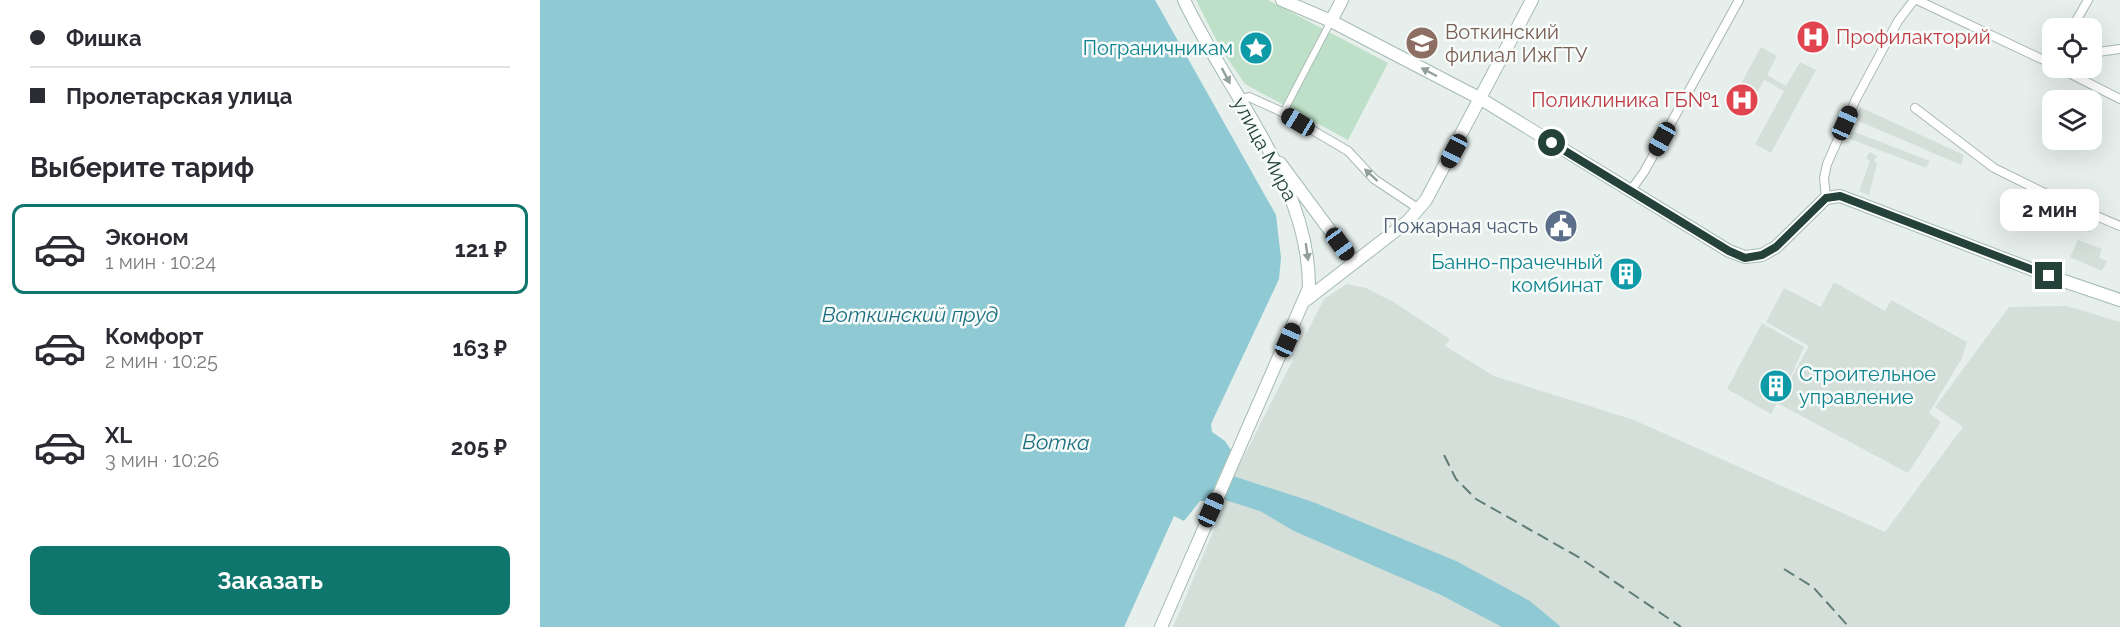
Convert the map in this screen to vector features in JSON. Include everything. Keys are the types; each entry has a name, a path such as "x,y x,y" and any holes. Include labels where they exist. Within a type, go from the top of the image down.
{"main road":[{"path":"1282,0 1331,21 1481,99 1729,251 1745,258 1762,255 1776,247 1826,198 1843,197 2049,276 2120,300"},
{"path":"1331,21 1342,0"},
{"path":"1161,627 1305,301 1419,209 1436,185 1532,0"},
{"name":"улица Мира","path":"1186,2 1257,130 1301,222 1309,268 1309,288 1305,301"},
{"path":"1257,130 1354,263"}],"street":[{"path":"1631,190 1644,172 1739,0"},
{"path":"1826,198 1824,178 1827,164 1862,89 1898,21 1916,0 2042,56"},
{"path":"2078,18 2088,0"},
{"path":"1285,109 1331,21"},
{"path":"2102,51 2120,49"},
{"path":"2079,78 2120,99"},
{"path":"1239,100 1249,97 1278,110 1348,151 1374,179 1419,209"},
{"path":"1914,108 1994,168 2063,202 2120,226"}],"shaded area":[{"name":"Поликлиника ГБ№1","path":"1761,47 1777,56 1767,75 1786,86 1800,62 1816,70 1771,153 1755,144 1784,91 1764,80 1743,118 1727,109"},
{"path":"1860,107 1964,155 1961,165 1854,119"},
{"path":"1852,131 1930,161 1926,168 1848,138"},
{"path":"1870,152 1877,156 1874,161 1877,164 1869,195 1859,191 1870,161 1866,158"},
{"path":"2054,205 2094,225 2090,233 2048,215"},
{"path":"2078,240 2102,249 2099,258 2107,261 2102,271 2070,257"},
{"path":"1834,282 1885,311 1891,300 1967,342 1962,358 1929,413 1941,422 1908,473 1777,403 1771,414 1727,389 1762,323 1804,347 1784,391 1809,346 1766,322 1784,288 1821,307"},
{"path":"1347,284 1366,288 1395,303 1450,339 1445,346 1494,376 1634,420 1885,532 1963,427 1935,407 2009,307 2067,306 2120,322 2120,627 1173,627 1218,520 1215,508 1232,471 1243,458 1324,299"}],"green space":[{"path":"1196,0 1268,0 1388,63 1348,140 1245,84 1221,49"}],"water":[{"name":"Воткинский пруд","path":"540,0 1155,0 1276,215 1281,258 1279,279 1211,424 1212,432 1225,441 1231,450 1208,501 1200,501 1184,521 1174,516 1124,627 540,627"},
{"path":"1230,475 1313,502 1456,561 1530,601 1561,627 1502,627 1441,595 1294,531 1260,511 1219,498"}],"railway":[{"path":"1444,455 1456,479 1476,499 1580,558 1681,627"},
{"path":"1784,569 1813,587 1849,627"}],"place":[{"name":"Профилакторий","path":"1813,37"},
{"name":"Воткинский филиал ИжГТУ","path":"1422,43"},
{"name":"Пограничникам","path":"1256,48"},
{"name":"Поликлиника ГБ№1","path":"1742,100"},
{"name":"Пожарная часть","path":"1561,226"},
{"name":"Банно-прачечный комбинат","path":"1626,274"},
{"name":"Строительное управление","path":"1776,386"}],"route":[{"path":"1552,143 1729,251 1745,258 1762,255 1776,247 1826,198 1840,196 2049,276"}],"water label":[{"name":"Вотка","path":"1056,442"}]}
